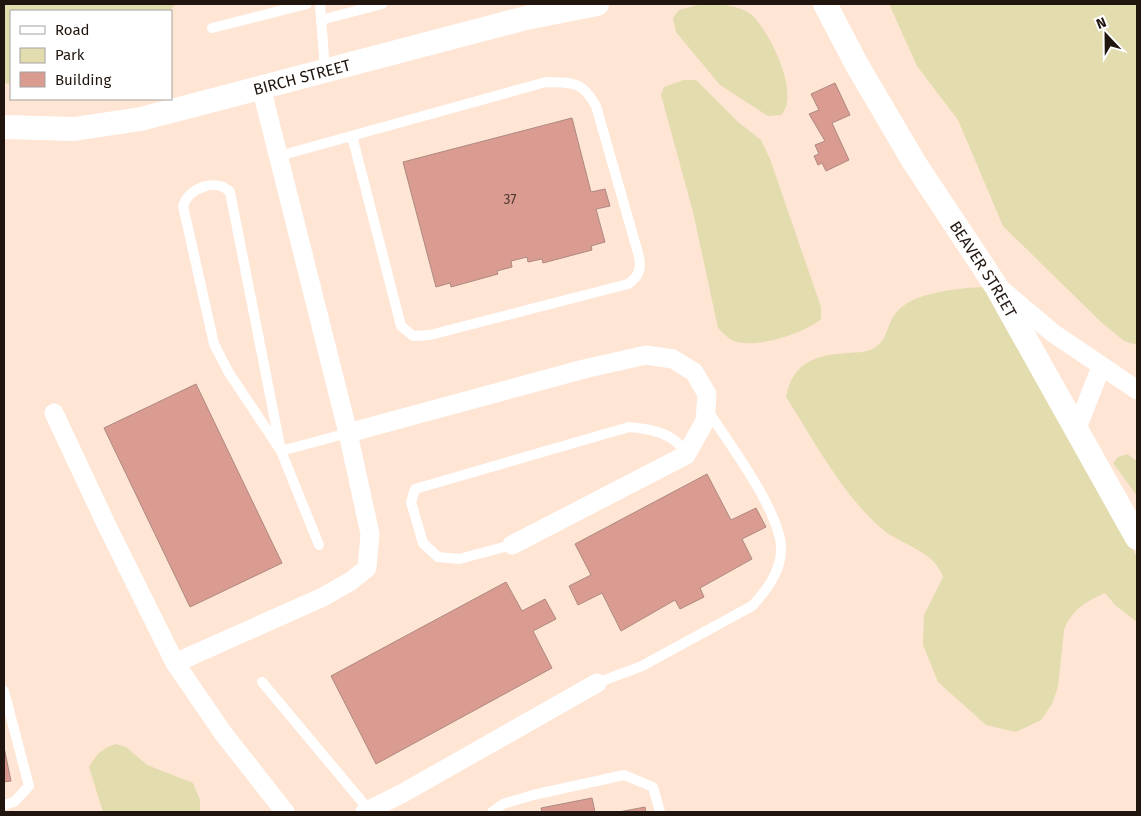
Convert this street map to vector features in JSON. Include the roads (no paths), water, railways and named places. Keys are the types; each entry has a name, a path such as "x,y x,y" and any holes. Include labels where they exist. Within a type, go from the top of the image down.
{"street":[{"name":"BIRCH STREET","path":"4,127 74,128 132,121 526,18 597,4"},
{"name":"BEAVER STREET","path":"825,4 857,65 914,162 996,286 1137,538"},
{"path":"175,663 323,597 351,582 367,568 370,534 348,433 261,87"},
{"path":"996,286 1053,333 1137,390"},
{"path":"348,433 584,369 646,355 673,359 694,372 707,394 705,421 686,455 512,545"},
{"path":"1077,428 1101,367"},
{"path":"54,413 106,526 175,663 223,733 285,812"},
{"path":"367,811 404,793 597,683"}],"lane":[{"path":"212,28 307,4"},
{"path":"320,4 326,71"},
{"path":"321,20 382,4"},
{"path":"279,156 546,82 574,83 586,89 596,106 638,253 639,273 636,279 628,284 430,335 413,336 401,326 352,136"},
{"path":"281,450 229,373 214,344 184,206 186,196 200,188 218,185 230,192 281,450 319,545"},
{"path":"597,683 642,666 752,606 762,595 778,567 781,551 779,532 767,505 706,408"},
{"path":"512,545 459,559 438,557 423,543 411,502 415,488 629,427 658,432 673,438 682,446 686,455"},
{"path":"281,450 348,433"},
{"path":"262,682 367,811"},
{"path":"4,691 29,786 14,802 4,805"},
{"path":"492,812 503,804 533,795 624,775 653,787 660,812"}]}
